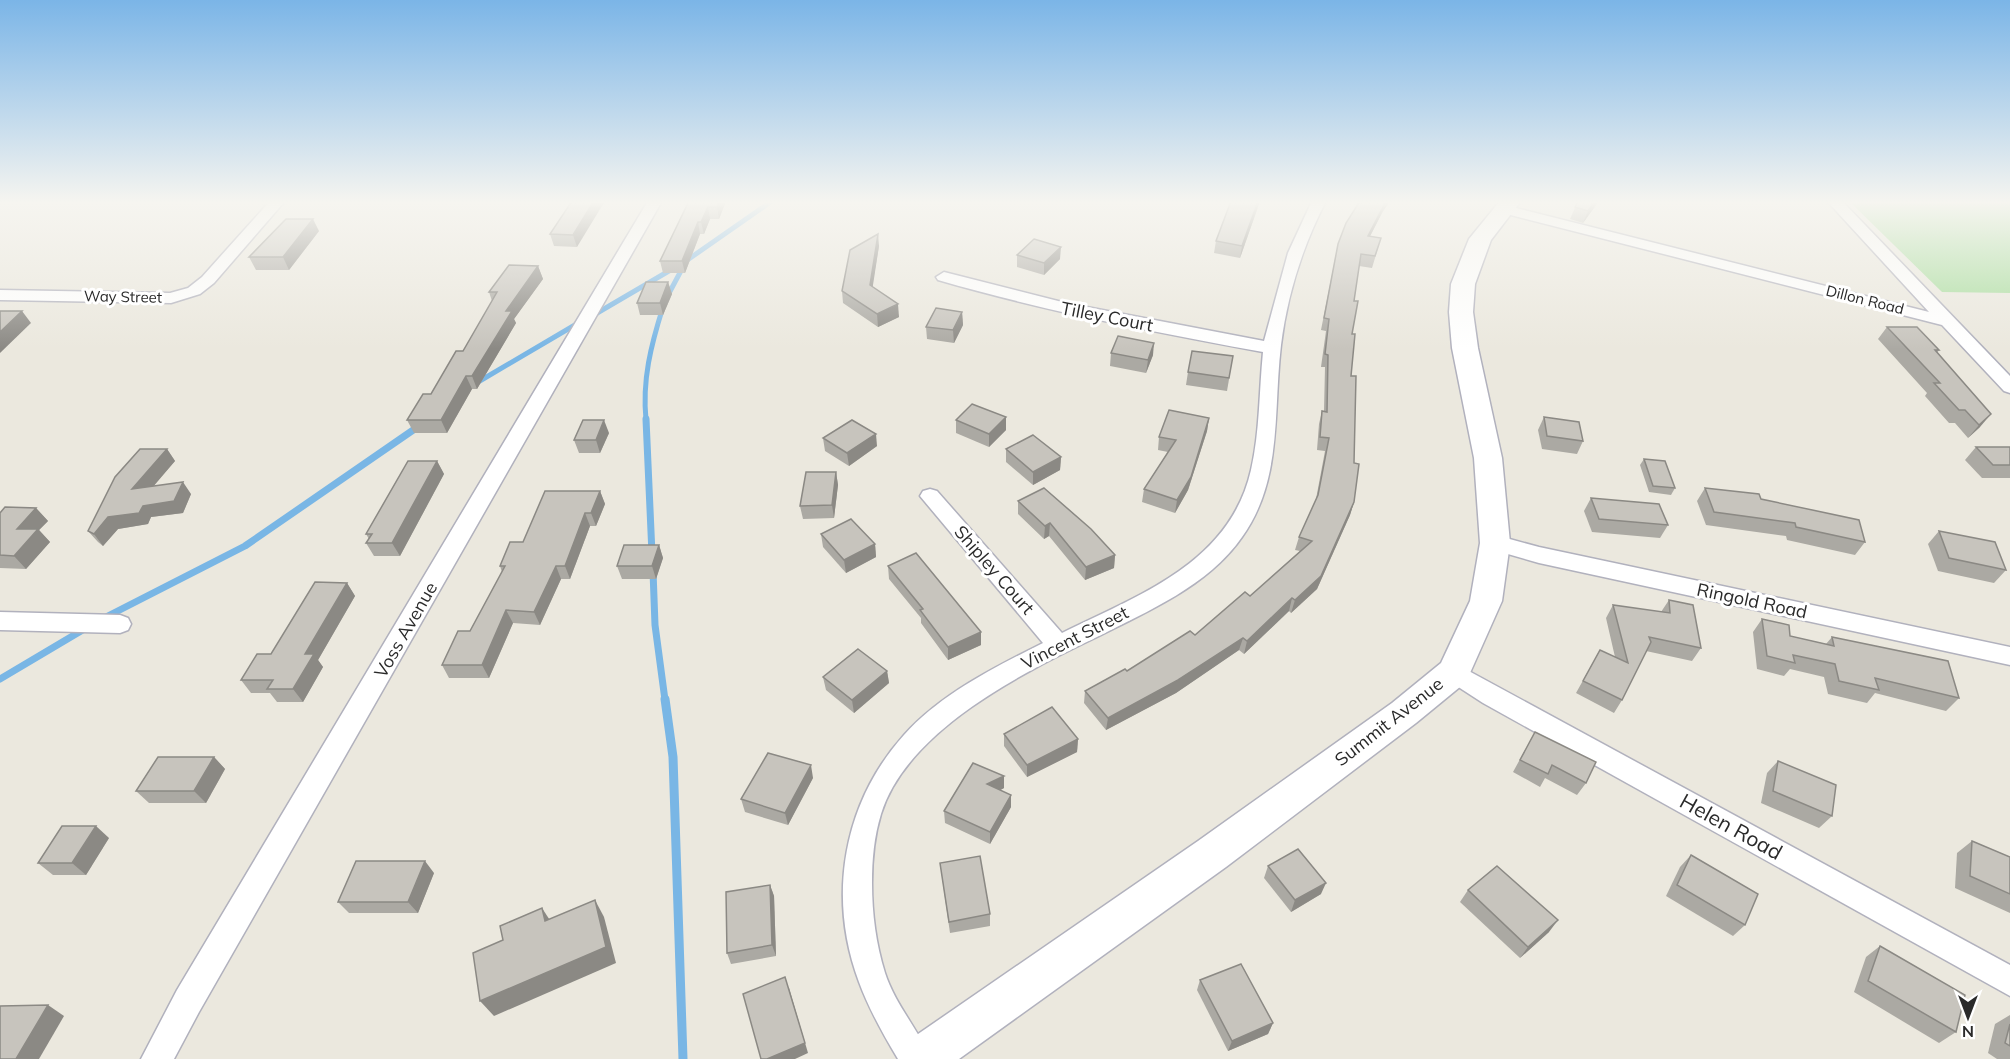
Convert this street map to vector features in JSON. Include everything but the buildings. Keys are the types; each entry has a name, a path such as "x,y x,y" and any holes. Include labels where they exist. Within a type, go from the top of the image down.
{"main road":[{"name":"Summit Avenue","path":"921,1059 1212,854 1404,713 1454,672 1486,601 1495,543 1488,458 1465,348 1461,312 1462,284 1475,250"}],"street":[{"name":"Way Street","path":"0,295 171,298 194,291 208,280 234,250"},
{"name":"Voss Avenue","path":"157,1059 188,1001 628,250"},
{"name":"Vincent Street","path":"915,1059 877,993 862,948 857,885 858,850 874,798 893,763 923,729 981,688 1059,645 1164,593 1200,566 1234,532 1254,496 1264,449 1272,348 1295,250"},
{"name":"Dillon Road","path":"1679,250 1946,321"},
{"path":"1880,250 2010,387"},
{"name":"Tilley Court","path":"944,277 1009,297 1084,314 1272,348"},
{"name":"Shipley Court","path":"930,496 1059,645"},
{"name":"Ringold Road","path":"1495,543 1539,555 2010,656"},
{"path":"0,621 120,624"},
{"name":"Helen Road","path":"1454,672 1492,696 2010,981"}],"green space":[{"path":"1900,250 2010,250 2010,293 1942,292"}],"waterway":[{"path":"683,263 701,250"},
{"path":"667,297 683,267"},
{"path":"592,316 674,268"},
{"path":"646,420 645,391 648,363 663,307"},
{"path":"478,382 580,322"},
{"path":"646,419 652,554"},
{"path":"104,618 245,546 419,426"},
{"path":"653,571 655,625 665,700"},
{"path":"0,679 86,628"},
{"path":"665,699 673,757 683,1059"}]}
